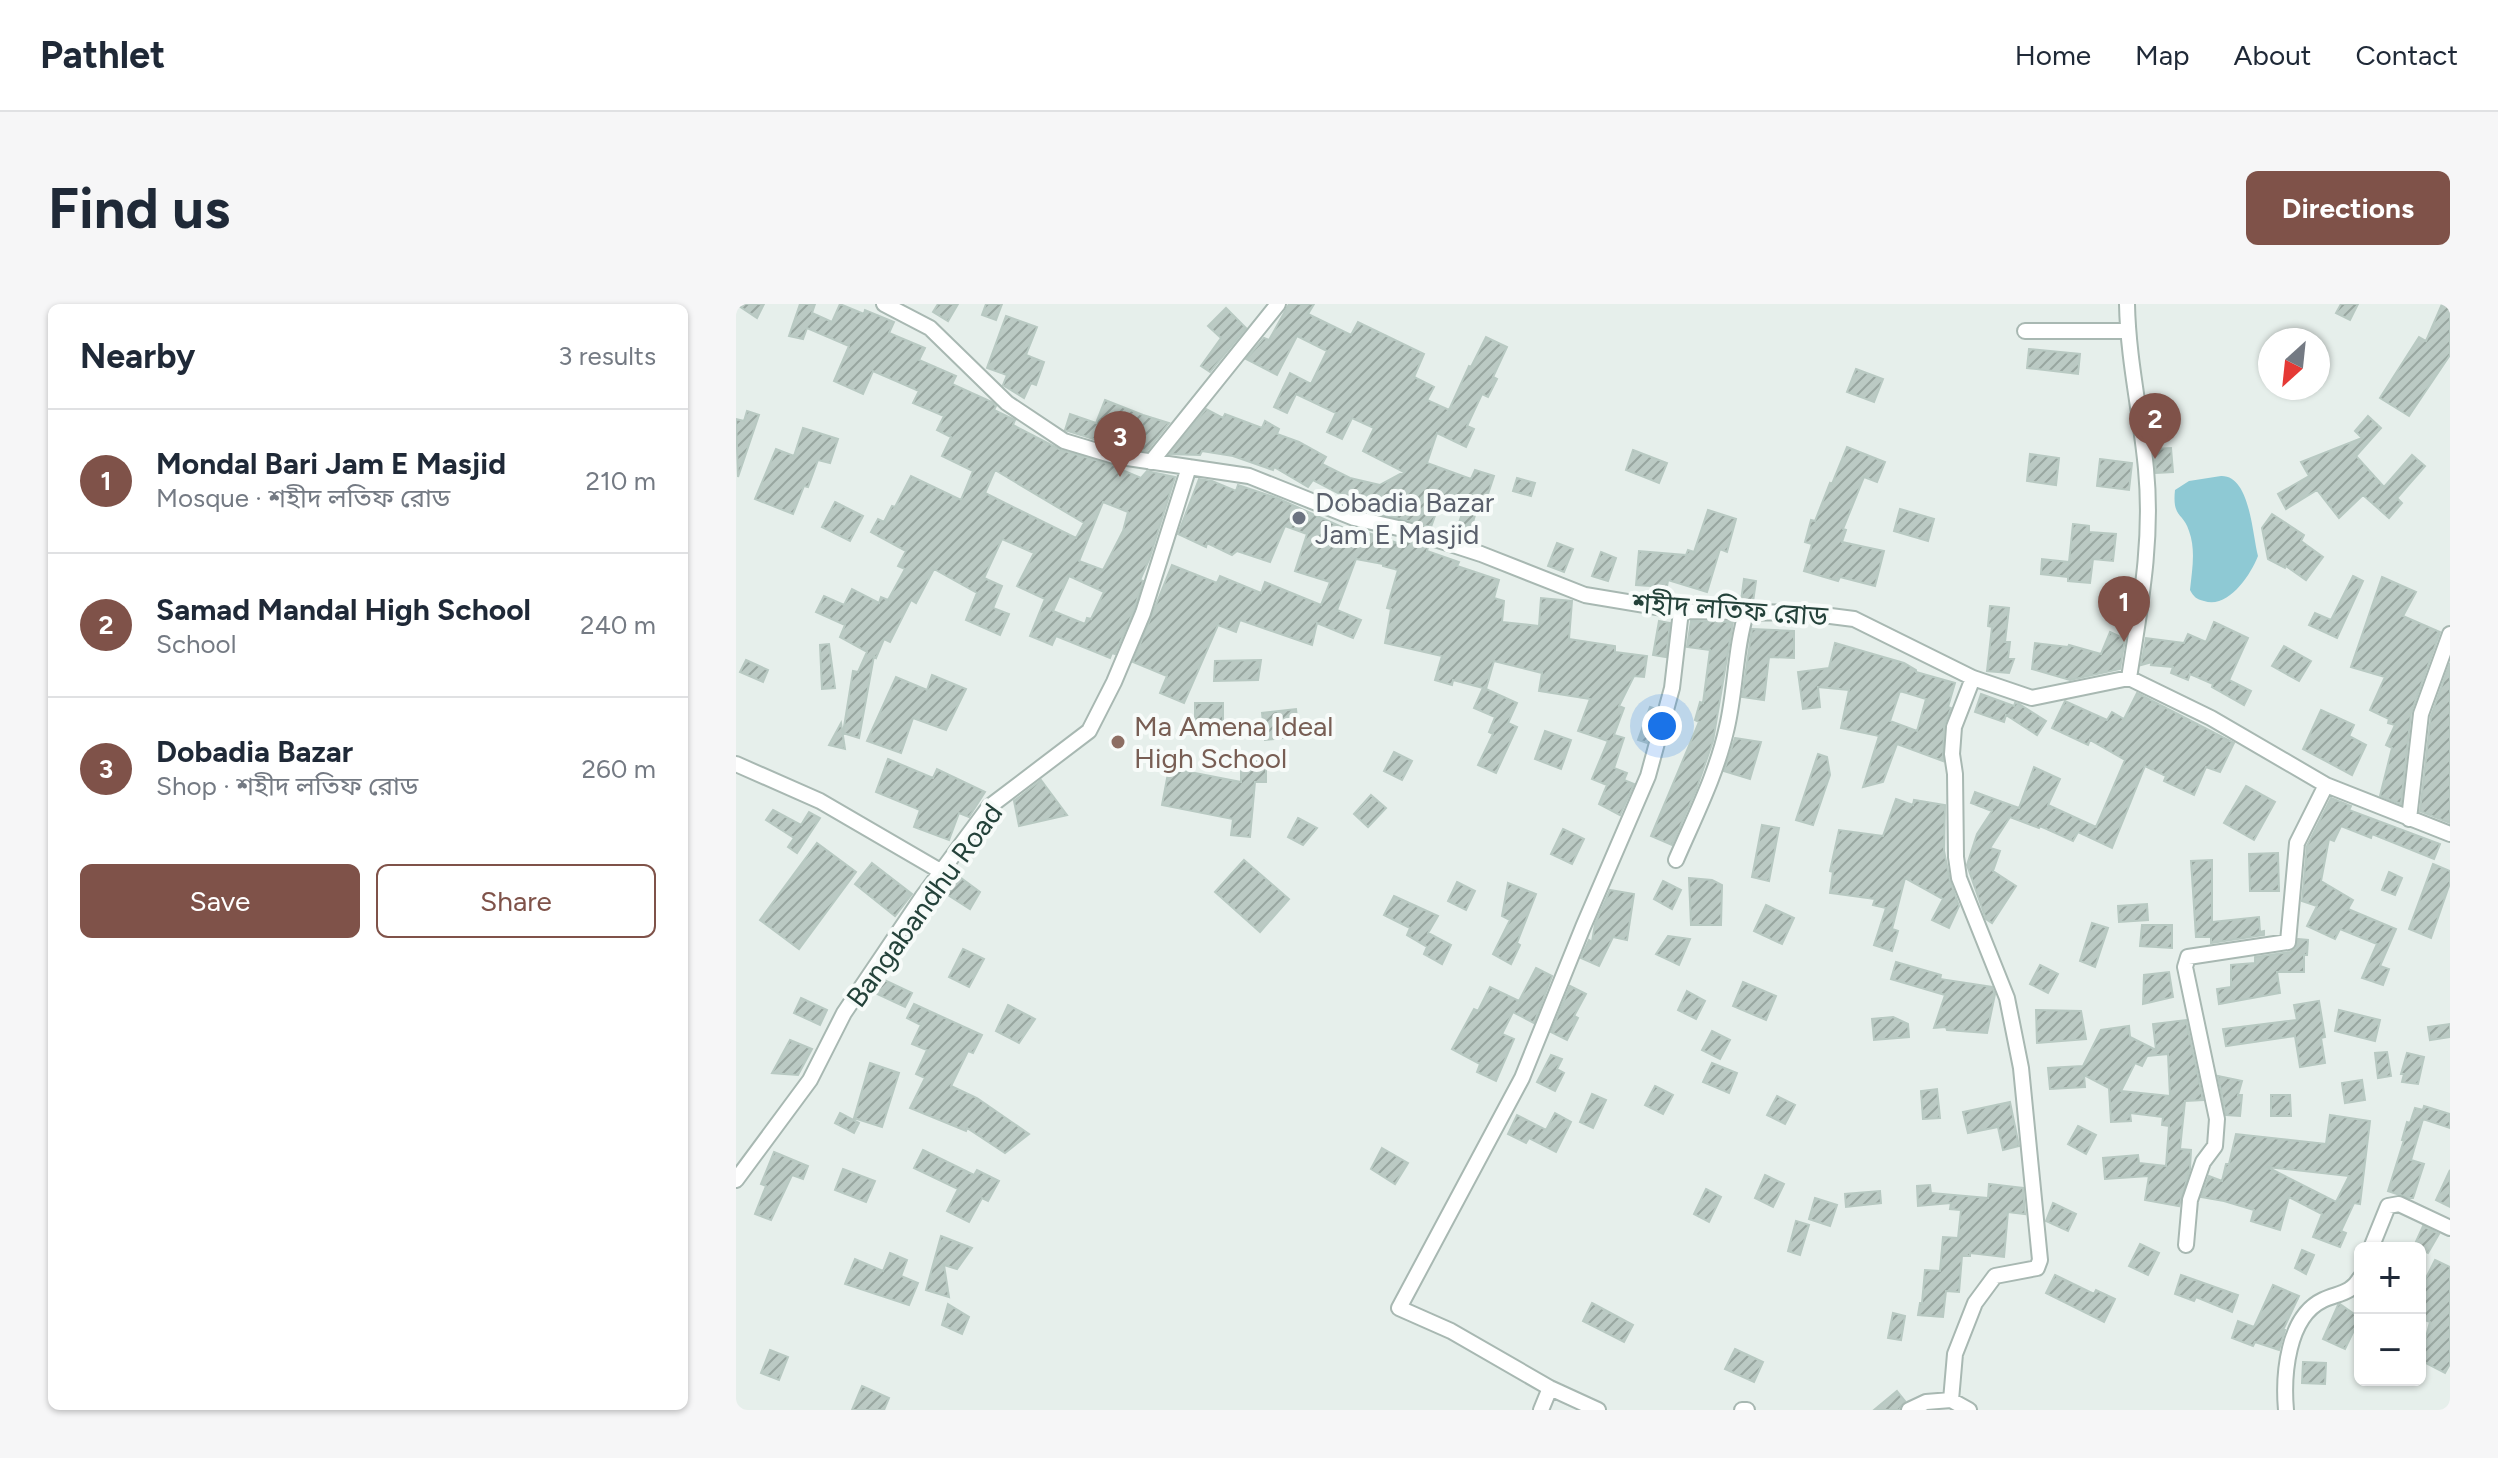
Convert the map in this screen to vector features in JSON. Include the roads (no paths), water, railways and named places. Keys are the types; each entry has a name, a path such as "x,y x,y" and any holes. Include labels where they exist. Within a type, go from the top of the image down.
{"street":[{"name":"শহীদ লতিফ রোড","path":"884,304 930,328 1007,403 1064,441 1114,456 1249,476 1354,518 1407,530 1481,554 1585,595 1681,611 1747,610 1854,619 1973,678 2032,698 2129,678"},
{"path":"1151,462 1278,304"},
{"path":"2127,304 2127,331 2146,469 2148,553 2129,678 2211,718 2326,785 2450,834"},
{"path":"2025,331 2127,331"},
{"name":"Bangabandhu Road","path":"736,1180 810,1080 844,1013 989,807 1089,731 1143,613 1189,467"},
{"path":"1676,860 1713,774 1728,726 1741,629 1747,610"},
{"path":"1598,1410 1550,1388 1451,1331 1399,1308 1522,1078 1648,776 1672,688 1681,611"},
{"path":"2409,819 2421,714 2450,634"},
{"path":"1951,1400 1955,1354 1975,1303 1995,1276 2037,1268 2040,1260 2021,1068 2007,998 1959,878 1956,857 1952,754 1954,727 1973,678"},
{"path":"736,764 820,801 942,872"},
{"path":"2186,1245 2190,1200 2203,1162 2215,1146 2217,1119 2185,967 2188,957 2288,942 2297,843 2326,785"},
{"path":"2373,1242 2388,1206 2399,1204 2450,1228"},
{"path":"2286,1410 2290,1346 2306,1313 2322,1300 2343,1295 2354,1287"},
{"path":"1541,1410 1550,1388"},
{"path":"1909,1410 1926,1402 1951,1400 1969,1410"}],"water":[{"path":"2221,476 2231,478 2244,495 2258,556 2237,589 2230,596 2213,602 2197,598 2190,590 2193,560 2191,538 2174,499 2175,490 2189,481"}],"place":[{"name":"Samad Mandal High School","path":"2155,459"},
{"name":"Dobadia Bazar","path":"1120,477"},
{"name":"Dobadia Bazar Jam E Masjid","path":"1299,518"},
{"name":"Mondal Bari Jam E Masjid","path":"2124,642"},
{"name":"Ma Amena Ideal High School","path":"1118,742"}]}
